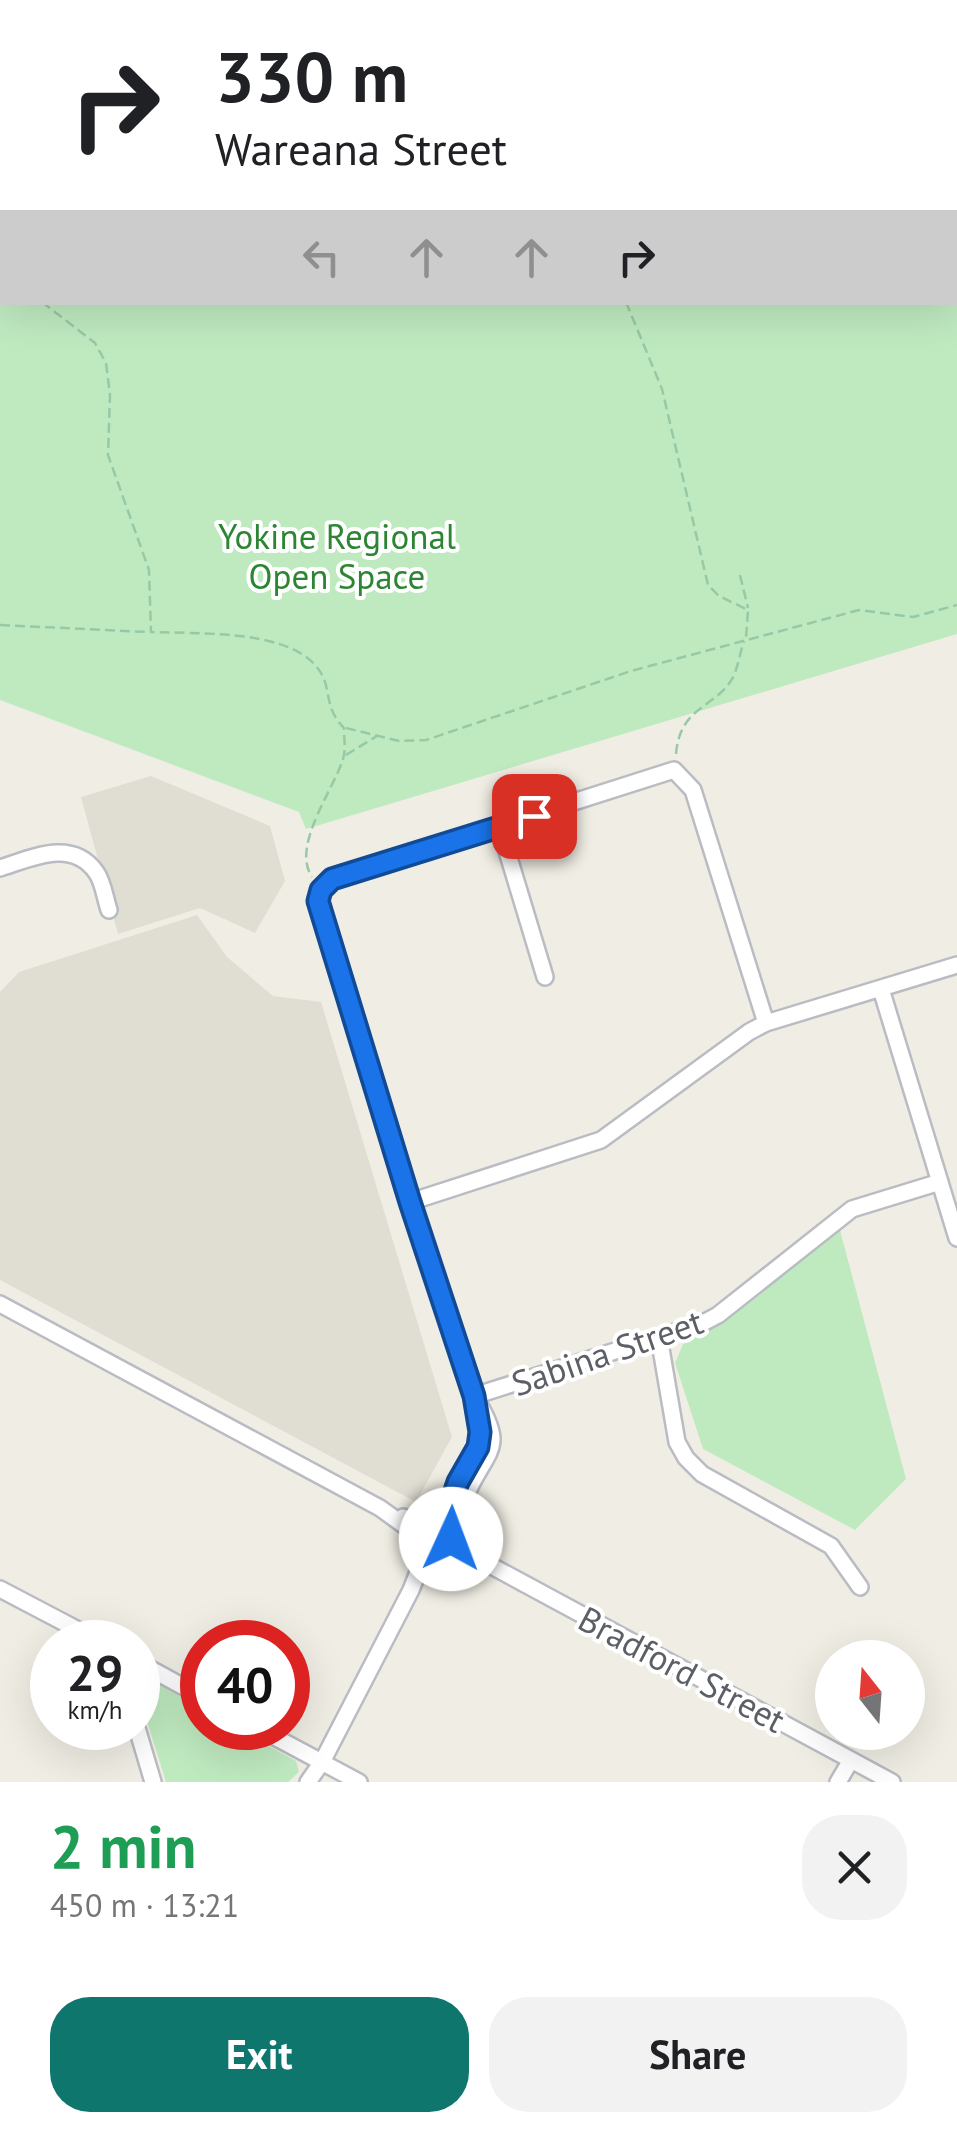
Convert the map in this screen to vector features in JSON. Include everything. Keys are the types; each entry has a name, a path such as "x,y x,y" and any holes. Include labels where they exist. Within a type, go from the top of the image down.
{"street":[{"path":"308,1782 438,1540 490,1457 492,1445 487,1419 474,1396 410,1202 318,901 321,890 332,879 674,770 693,790 766,1023"},
{"path":"500,828 546,977"},
{"path":"0,868 50,852 78,854 98,873 109,910"},
{"path":"410,1202 601,1140 766,1023 957,965"},
{"path":"881,988 957,1238"},
{"name":"Sabina Street","path":"474,1396 718,1315 852,1209 940,1182"},
{"name":"Bradford Street","path":"0,1304 892,1782"},
{"path":"659,1337 677,1442 686,1458 702,1474 831,1546 860,1587"},
{"path":"0,1590 58,1620"},
{"path":"144,1750 153,1782"},
{"path":"299,1750 359,1782"},
{"path":"838,1782 851,1760"}],"path":[{"path":"46,305 95,343 106,364 110,396 108,455 149,570 151,632"},
{"path":"627,305 662,389 708,585 719,596 748,610"},
{"path":"674,770 676,744 689,717 731,680 745,640 748,610 740,575"},
{"path":"0,626 250,638 293,647 314,663 325,679 332,716 344,728 399,740 438,737 632,671 859,610 913,616 957,604"},
{"path":"321,890 307,870 306,846 344,756 344,728"},
{"path":"344,756 379,735"}],"shaded area":[{"path":"151,776 270,826 285,881 255,933 200,908 118,934 81,797"},
{"path":"197,915 227,957 273,996 321,1002 452,1437 416,1502 0,1280 0,992 19,972"}],"green space":[{"name":"Yokine Regional Open Space","path":"0,305 957,305 957,634 306,829 299,812 0,700"},
{"path":"840,1230 906,1479 855,1530 703,1449 675,1363 684,1342 719,1325"},
{"path":"160,1685 180,1697 180,1750 276,1750 296,1761 299,1772 288,1782 166,1782 156,1750 160,1750"}],"route":[{"path":"451,1539 446,1529 436,1526 449,1508 458,1482 478,1447 480,1432 474,1396 318,901 321,890 332,879 534,816"}]}
